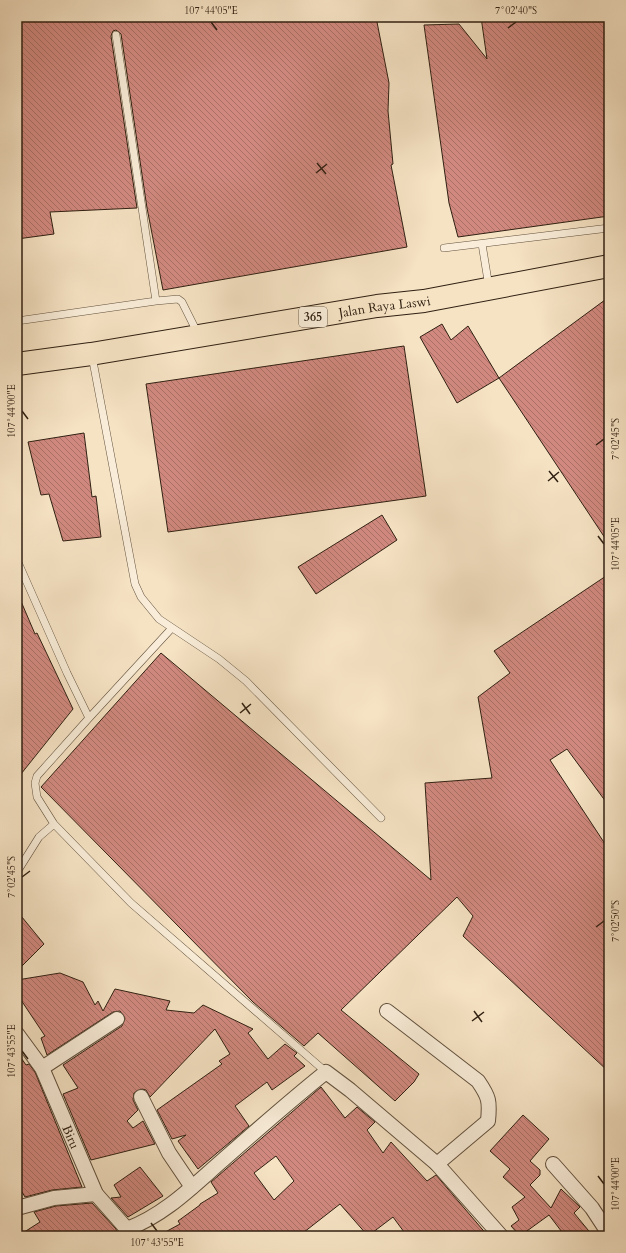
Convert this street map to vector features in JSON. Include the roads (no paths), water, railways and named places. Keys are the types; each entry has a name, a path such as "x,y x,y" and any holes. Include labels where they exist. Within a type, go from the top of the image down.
{"main road":[{"name":"Jalan Raya Laswi","path":"17,364 92,354 377,306 424,301 609,266"}],"street":[{"path":"387,1011 478,1081 487,1094 490,1104 488,1120 437,1164"},
{"path":"42,1068 117,1019"},
{"name":"Biru","path":"17,1034 42,1068 96,1194 130,1233"},
{"path":"130,1233 179,1198 326,1072 350,1090 437,1164 501,1236"},
{"path":"141,1097 169,1153 192,1187"},
{"path":"553,1164 592,1208 609,1234"},
{"path":"17,1208 54,1198 96,1194"}],"lane":[{"path":"116,35 156,301"},
{"path":"444,248 609,228"},
{"path":"482,244 489,289"},
{"path":"17,321 178,299 182,302 198,336"},
{"path":"92,354 135,584 150,609 171,629 219,658 246,681 381,818"},
{"path":"17,560 89,718"},
{"path":"171,629 37,776 35,783 37,797 54,824 131,903 326,1072"},
{"path":"17,872 39,837 54,824"}]}
